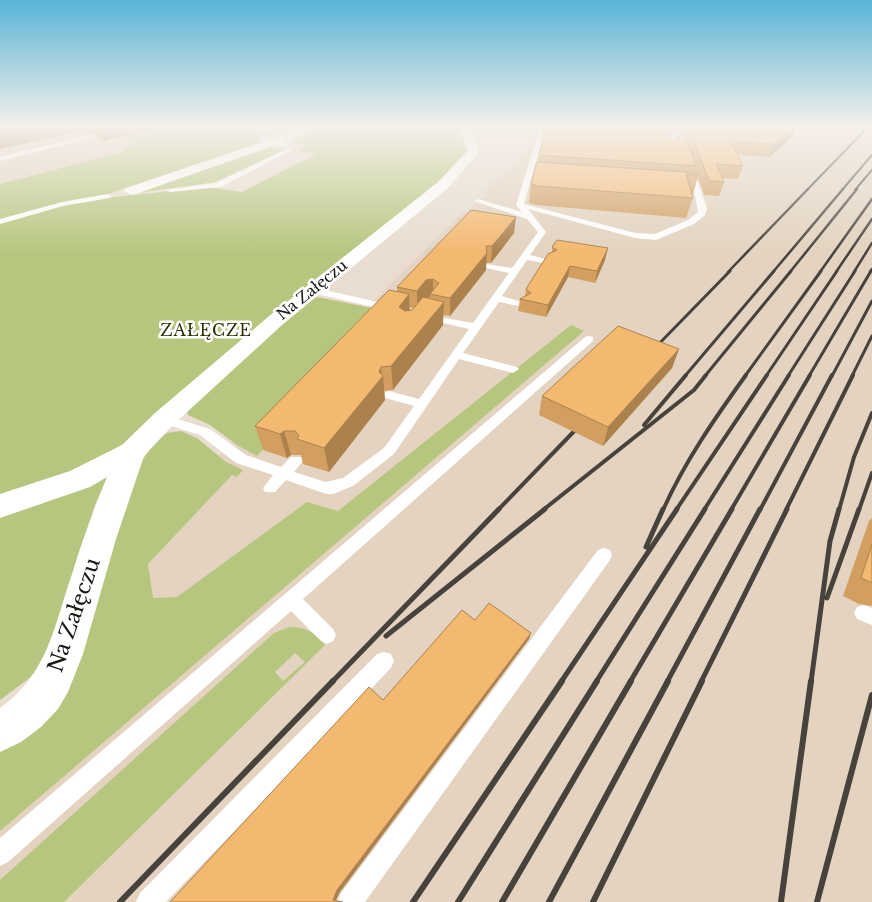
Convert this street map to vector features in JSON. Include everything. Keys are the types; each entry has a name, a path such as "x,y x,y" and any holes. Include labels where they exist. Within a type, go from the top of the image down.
{"street":[{"path":"131,191 199,168"},
{"name":"Na Załęczu","path":"0,506 80,479 132,452 164,419 311,290 443,185 460,168"},
{"name":"Na Załęczu","path":"0,731 8,728 28,711 48,689 60,664 106,517 132,452"}],"lane":[{"path":"170,190 218,184 250,168"},
{"path":"520,205 535,168"},
{"path":"520,205 635,235 656,237 691,222 702,213 703,208 690,168"},
{"path":"667,186 697,188"},
{"path":"0,222 54,206 107,196"},
{"path":"478,201 530,217"},
{"path":"164,419 198,429 241,460 283,475 326,488 333,488 348,482 389,451 542,232 520,205"},
{"path":"524,257 549,261"},
{"path":"488,266 514,271"},
{"path":"311,290 475,327"},
{"path":"496,298 523,304"},
{"path":"0,854 589,339"},
{"path":"456,355 513,369"},
{"path":"389,395 422,404"},
{"path":"270,488 296,461"},
{"path":"350,902 604,555"},
{"path":"291,599 327,635"},
{"path":"149,902 384,661"}],"shaded area":[{"path":"0,168 112,168 0,219"},
{"path":"509,168 872,168 872,902 0,902 0,803 121,605 218,456 461,214 470,212 469,210 481,198 488,197 485,191"}],"green space":[{"path":"62,168 185,168 105,195 0,220 0,184"},
{"path":"211,168 246,168 215,182 137,193"},
{"path":"289,168 455,168 127,442 85,467 0,498 0,223 50,208 95,199 208,187 242,192"},
{"path":"317,297 387,311 388,314 257,456 237,445 210,425 188,415 187,410 310,299"},
{"path":"571,325 584,331 0,831 0,747 122,508 140,464 153,444 167,433 181,431 197,438 226,462 243,470 237,477 232,475 148,564 153,598 177,597 307,502 338,511"},
{"path":"110,471 95,505 47,656 32,676 0,700 0,515"},
{"path":"289,627 305,629 325,645 64,902 0,902 0,880 274,633","holes":["295,653 305,662 283,681 275,672"]}],"building":[{"path":"535,168 626,168 698,173 699,175 686,174 693,198 531,184"},
{"path":"704,168 718,168 724,182 709,181"},
{"path":"471,210 516,217 492,246 486,246 487,253 450,298 430,294 439,283 433,279 426,280 417,291 397,287"},
{"path":"557,240 608,248 597,271 570,266 548,305 520,299 531,293 526,289 548,254 557,250 552,247"},
{"path":"389,290 409,294 399,307 405,311 412,310 423,297 444,302 391,366 381,367 379,372 383,376 324,448 297,439 299,436 295,431 284,431 280,434 255,426"},
{"path":"618,326 679,349 608,427 542,396"},
{"path":"872,544 872,583 861,578"},
{"path":"489,603 531,633 337,890 333,900 343,902 170,902 369,687 383,700 462,610 475,620"}],"railway":[{"path":"807,190 828,168"},
{"path":"842,190 861,168"},
{"path":"855,190 872,170"},
{"path":"728,272 808,189"},
{"path":"773,272 843,189"},
{"path":"790,272 857,189"},
{"path":"820,272 872,199"},
{"path":"836,272 872,219"},
{"path":"854,272 872,243"},
{"path":"650,353 730,271"},
{"path":"685,376 774,271"},
{"path":"705,376 791,271"},
{"path":"745,376 821,271"},
{"path":"766,376 837,271"},
{"path":"788,376 855,271"},
{"path":"809,376 871,271"},
{"path":"832,376 872,301"},
{"path":"852,376 872,336"},
{"path":"644,425 686,375"},
{"path":"543,510 694,390 706,375"},
{"path":"663,510 691,457 746,375"},
{"path":"676,510 767,375"},
{"path":"704,510 789,375"},
{"path":"731,510 810,375"},
{"path":"760,510 832,375"},
{"path":"786,510 853,375"},
{"path":"839,510 854,457 872,413"},
{"path":"498,510 584,421"},
{"path":"859,510 872,473"},
{"path":"332,682 499,509"},
{"path":"386,636 545,509"},
{"path":"646,547 663,509"},
{"path":"561,682 677,509"},
{"path":"596,682 705,509"},
{"path":"630,682 732,509"},
{"path":"667,682 760,509"},
{"path":"701,682 787,509"},
{"path":"811,682 830,541 839,509"},
{"path":"827,598 859,509"},
{"path":"120,902 333,681"},
{"path":"413,902 562,681"},
{"path":"458,902 597,681"},
{"path":"502,902 631,681"},
{"path":"549,902 668,681"},
{"path":"593,902 702,681"},
{"path":"781,902 811,681"},
{"path":"817,902 872,695"}],"district":[{"name":"ZAŁĘCZE","path":"206,330"}]}
